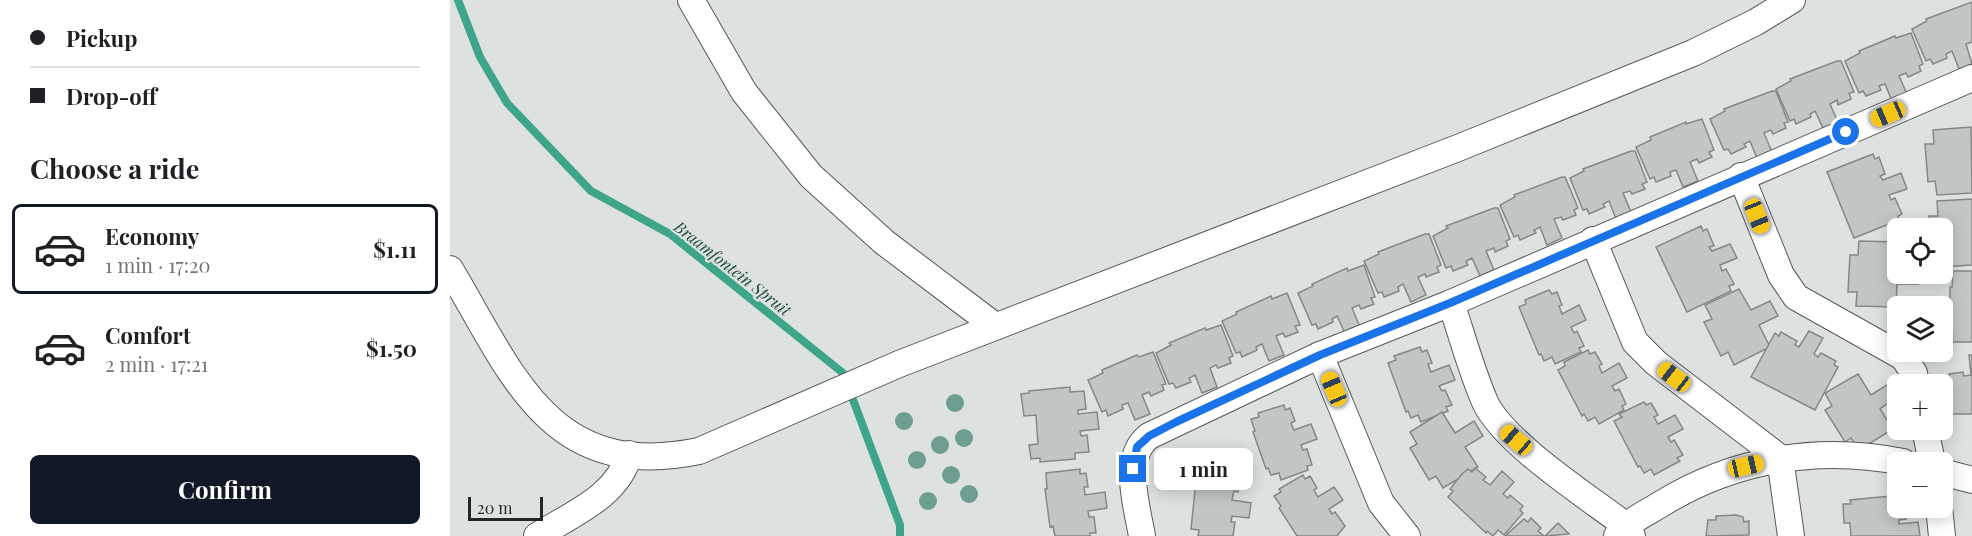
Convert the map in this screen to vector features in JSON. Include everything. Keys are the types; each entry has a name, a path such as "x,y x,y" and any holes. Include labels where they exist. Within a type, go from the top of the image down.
{"street":[{"path":"691,0 744,92 811,176 884,242 995,326"},
{"path":"450,269 507,369 546,417 571,437 595,447 629,454 677,455 699,451 899,364 1447,152 1693,53 1756,22 1792,0"},
{"path":"1142,536 1133,469 1137,447 1149,436 1320,355 1450,303 1972,78"},
{"path":"1741,176 1781,275 1796,297 1903,357 1914,374"},
{"path":"1593,240 1635,342 1656,363 1780,458 1791,536"},
{"path":"1450,303 1486,403 1499,422 1527,450 1625,532 1693,484 1728,470 1780,458 1865,456 1887,459"},
{"path":"1320,355 1378,495 1407,536"},
{"path":"537,536 607,491 623,471 629,454"},
{"path":"1953,475 1972,480"},
{"path":"1940,518 1942,536"}],"building":[{"path":"1972,2 1972,42 1966,44 1972,64 1959,69 1952,51 1946,54 1947,58 1933,64 1930,59 1926,61 1912,29 1927,21 1926,19"},
{"path":"1911,33 1923,64 1919,66 1921,71 1908,77 1906,73 1899,76 1907,94 1892,101 1885,84 1879,86 1881,90 1866,96 1863,91 1859,93 1845,61 1860,53 1859,51 1895,36 1896,38"},
{"path":"1841,61 1854,92 1849,93 1851,99 1838,105 1837,100 1830,104 1838,122 1823,128 1815,111 1810,114 1811,117 1796,124 1794,119 1790,121 1776,89 1791,81 1790,79"},
{"path":"1776,91 1788,122 1784,123 1786,128 1773,134 1771,130 1764,133 1772,152 1757,158 1750,141 1744,144 1746,147 1731,154 1728,149 1724,150 1710,119 1725,111 1724,109"},
{"path":"1702,119 1714,150 1709,152 1712,157 1699,163 1697,159 1690,162 1698,181 1683,187 1676,170 1670,172 1671,176 1656,182 1654,177 1650,179 1636,147 1651,140 1650,137 1686,122 1686,124"},
{"path":"1971,127 1972,193 1937,195 1935,181 1928,182 1925,144 1934,144 1933,130"},
{"path":"1635,151 1647,182 1642,184 1645,189 1632,194 1630,191 1623,193 1631,212 1616,219 1609,201 1603,204 1605,207 1589,214 1587,209 1583,210 1570,178 1584,171 1583,169"},
{"path":"1873,154 1875,159 1879,157 1885,174 1880,176 1883,180 1901,173 1907,189 1889,195 1891,200 1895,198 1902,214 1898,218 1887,218 1887,225 1854,238 1827,172"},
{"path":"1565,177 1578,208 1574,210 1576,215 1563,220 1561,217 1554,219 1562,238 1547,245 1540,227 1534,230 1536,233 1520,240 1518,235 1514,237 1500,205 1515,197 1514,195"},
{"path":"1972,199 1972,265 1953,266 1953,218 1929,218 1929,216 1938,216 1937,201"},
{"path":"1498,208 1510,239 1506,241 1508,246 1495,252 1494,248 1486,251 1494,270 1480,276 1472,258 1466,261 1468,265 1453,271 1451,266 1446,268 1433,236 1448,228 1446,226"},
{"path":"1701,226 1703,231 1707,229 1714,246 1709,247 1712,251 1730,244 1737,258 1720,265 1722,271 1726,269 1734,284 1729,286 1731,291 1687,312 1656,247"},
{"path":"1429,234 1441,265 1437,267 1439,272 1426,277 1425,274 1418,277 1426,295 1411,302 1403,284 1398,287 1399,291 1384,297 1382,292 1378,293 1364,261 1379,254 1378,252"},
{"path":"1859,241 1887,242 1887,284 1897,284 1896,296 1887,296 1887,307 1856,306 1857,292 1848,292 1850,255 1858,255"},
{"path":"1364,265 1375,297 1371,298 1374,304 1361,309 1359,305 1352,308 1360,327 1345,333 1337,316 1332,319 1333,322 1318,329 1316,324 1312,325 1298,293 1347,268 1348,271"},
{"path":"1953,271 1972,271 1972,342 1953,342 1953,296 1950,296 1950,287 1952,287"},
{"path":"1739,289 1751,310 1770,301 1778,316 1759,325 1770,347 1734,365 1728,352 1721,356 1704,322 1712,319 1705,305"},
{"path":"1549,290 1552,294 1557,292 1562,305 1559,306 1562,314 1579,305 1586,320 1571,327 1574,333 1577,331 1584,346 1579,348 1581,352 1555,364 1552,357 1544,361 1541,354 1539,355 1519,307 1526,304 1525,300"},
{"path":"1287,293 1300,325 1295,326 1298,332 1285,337 1283,333 1276,336 1284,355 1269,361 1262,344 1256,347 1257,350 1242,357 1240,352 1236,353 1222,321 1271,296 1272,299"},
{"path":"1221,325 1233,356 1229,358 1231,363 1218,368 1216,365 1210,368 1217,387 1202,393 1195,375 1189,378 1191,382 1176,388 1173,383 1169,384 1156,353 1171,345 1169,343 1205,328 1206,330"},
{"path":"1809,331 1823,338 1814,354 1818,357 1821,353 1836,361 1834,365 1838,367 1815,410 1751,377 1775,333 1779,336 1781,332 1797,341 1795,345 1799,347"},
{"path":"1420,347 1422,352 1427,350 1432,363 1428,364 1431,372 1449,365 1455,380 1439,386 1442,391 1445,390 1452,405 1446,407 1448,411 1421,422 1418,415 1411,418 1408,411 1406,412 1388,363 1396,360 1394,356"},
{"path":"1588,350 1590,354 1595,352 1602,364 1599,366 1602,373 1619,363 1627,378 1612,386 1615,391 1619,389 1626,404 1622,406 1624,410 1599,424 1595,417 1588,421 1584,414 1582,416 1558,370 1565,366 1564,362"},
{"path":"1153,352 1166,384 1162,385 1164,390 1151,396 1149,392 1142,395 1150,414 1135,420 1128,403 1122,405 1123,409 1108,416 1106,410 1102,412 1088,380 1103,373 1102,370 1137,355 1139,357"},
{"path":"1969,355 1972,355 1972,414 1953,414 1953,374 1949,374 1963,372 1964,376 1971,375"},
{"path":"1858,374 1871,395 1887,385 1887,404 1880,409 1887,420 1887,433 1859,450 1851,438 1845,442 1825,410 1832,406 1825,393"},
{"path":"1070,387 1070,392 1084,391 1086,409 1078,410 1078,414 1097,412 1099,429 1080,431 1081,436 1087,435 1089,452 1075,453 1075,459 1040,462 1040,458 1031,459 1029,445 1038,444 1036,415 1024,416 1021,394 1029,393 1029,391"},
{"path":"1644,402 1646,405 1651,403 1658,415 1654,417 1658,424 1675,415 1683,429 1668,437 1671,442 1674,440 1683,455 1677,458 1680,461 1654,475 1651,469 1644,473 1640,466 1638,467 1614,421 1622,417 1619,414"},
{"path":"1284,405 1285,410 1290,408 1295,421 1291,423 1294,430 1311,424 1317,439 1301,445 1303,450 1307,449 1312,465 1307,466 1308,470 1281,480 1279,473 1271,475 1268,468 1266,469 1253,432 1255,431 1251,419 1259,417 1258,413"},
{"path":"1442,412 1455,433 1474,421 1483,436 1465,447 1478,467 1443,488 1436,476 1429,480 1410,448 1417,444 1410,432"},
{"path":"1209,467 1235,473 1234,477 1240,478 1238,492 1234,491 1232,500 1251,503 1249,518 1232,516 1231,522 1235,522 1233,536 1198,536 1199,530 1191,529 1196,481 1198,482 1200,470 1208,471"},
{"path":"1475,468 1486,477 1483,480 1490,485 1502,471 1514,482 1503,494 1508,498 1510,495 1523,506 1520,510 1523,513 1504,535 1498,530 1493,536 1487,531 1486,533 1448,497 1453,491 1450,489 1462,474 1468,469 1472,472"},
{"path":"1080,469 1080,474 1086,473 1088,487 1084,487 1085,495 1105,492 1107,508 1088,511 1089,517 1094,517 1096,533 1090,533 1090,536 1055,536 1053,526 1050,527 1045,489 1047,489 1046,473"},
{"path":"1303,475 1305,479 1310,476 1317,488 1314,490 1318,497 1334,487 1343,500 1329,509 1332,514 1335,512 1345,526 1337,536 1297,536 1279,508 1281,506 1274,496 1281,492 1279,489"},
{"path":"1887,496 1887,518 1906,518 1899,520 1899,524 1918,522 1920,536 1851,536 1850,523 1844,523 1843,504 1851,504 1850,500"},
{"path":"1716,516 1743,517 1744,522 1749,521 1749,535 1706,536 1708,520 1716,520"},
{"path":"1531,518 1541,528 1538,531 1544,536 1505,536 1524,519 1528,522"},
{"path":"1558,523 1569,534 1545,536"}],"waterway":[{"name":"Braamfontein Spruit","path":"458,0 480,57 507,103 591,191 670,234 843,373 900,525 900,536"}],"route":[{"path":"1133,469 1137,447 1149,436 1176,422 1320,355 1450,303 1846,132"}]}
